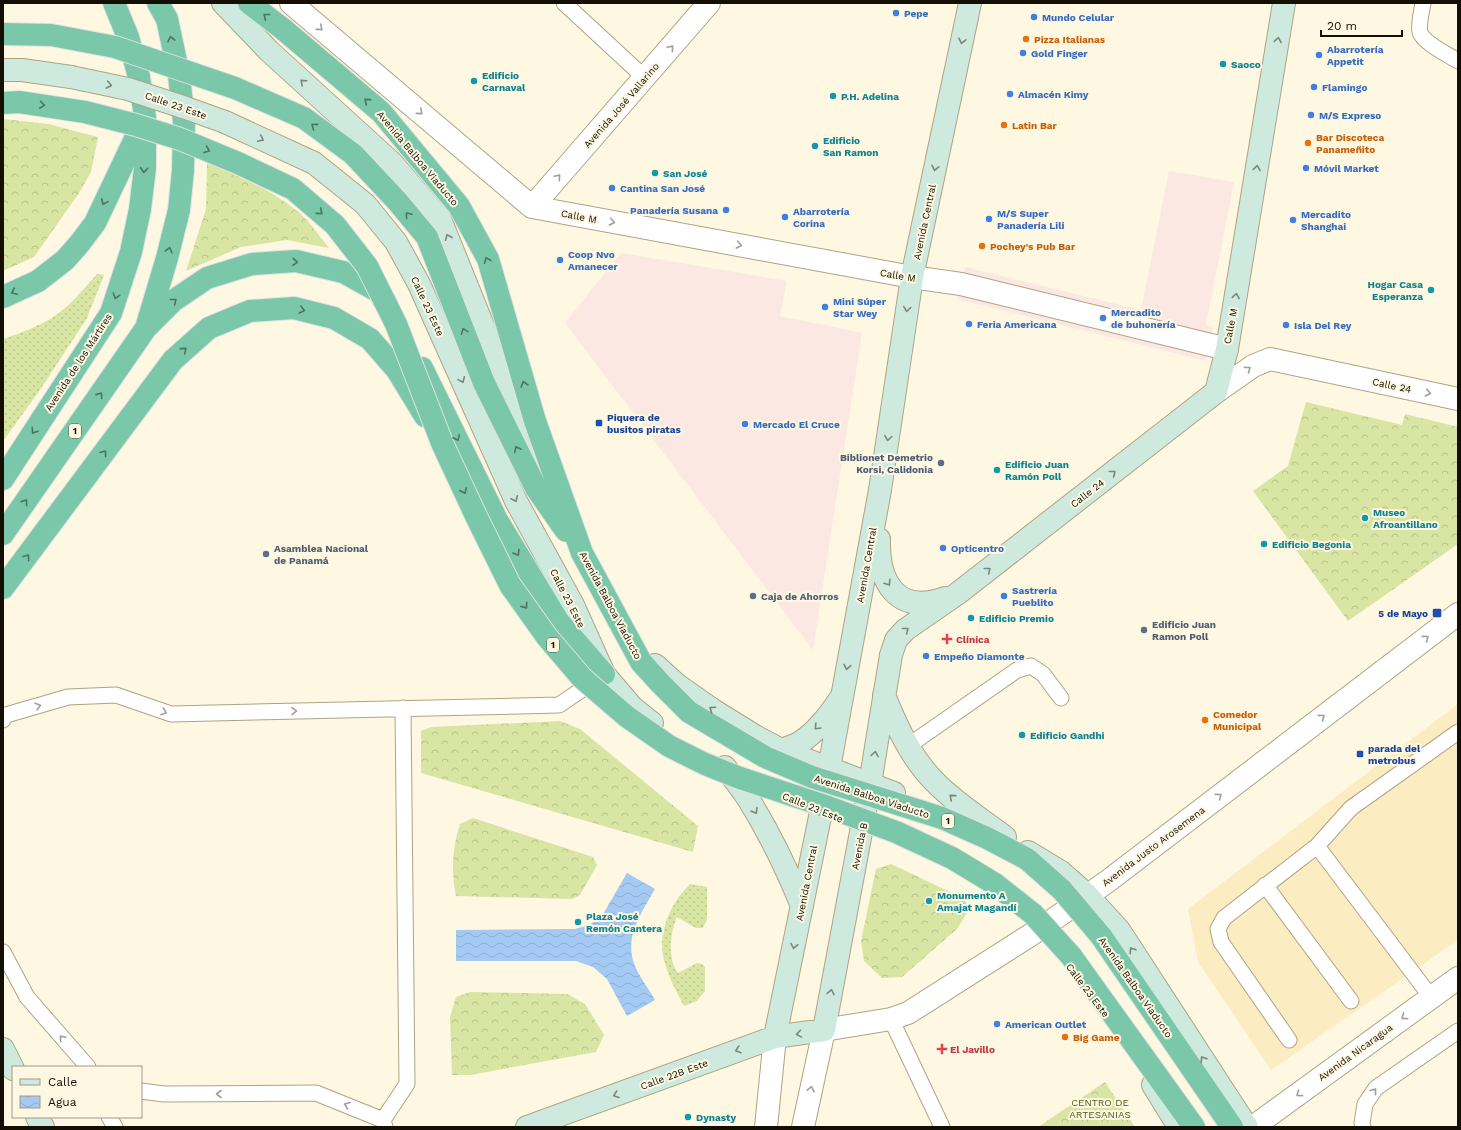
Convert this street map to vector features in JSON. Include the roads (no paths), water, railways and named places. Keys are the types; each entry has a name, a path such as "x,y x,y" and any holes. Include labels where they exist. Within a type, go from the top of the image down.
{"highway":[{"name":"Avenida de los Mártires","path":"3,479 111,313 131,252 140,209 145,168 145,117 140,77 128,37 114,3"},
{"path":"146,328 167,258 179,210 184,170 184,123 179,75 167,19 158,3"},
{"name":"Avenida Balboa Viaducto","path":"249,3 283,29 381,112 459,206 488,259 535,421 582,553 641,662 689,712 765,757 812,777 942,818 987,838 1027,859 1062,890 1100,936 1232,1127"},
{"path":"3,34 51,35 122,49 235,88 304,118 353,154 397,201 427,237 484,383 536,488 582,553"},
{"path":"3,103 19,102 85,112 136,125 180,139 224,157 293,189 335,225 367,266 396,324 442,443"},
{"path":"3,297 38,281 65,260 80,244 95,223 145,117"},
{"path":"146,328 173,301 208,278 252,264 296,261 343,272 379,292 403,329 497,520 558,621 604,674"},
{"path":"3,588 173,360 209,328 250,311 294,308 334,318 370,339 397,370 442,443"},
{"name":"1","path":"3,534 146,328"},
{"name":"1","path":"442,443 510,585 547,637 582,678 626,716 669,746 705,764 740,778 828,807 896,832 952,858 995,884 1032,914 1071,956 1194,1127"}],"main road":[{"name":"1","path":"223,3 269,51 392,164 440,219 551,494 586,572 611,613 640,651 676,684 713,710 781,750 828,769 951,814 1005,837 1061,872 1087,895 1119,930 1247,1127"},
{"name":"Avenida Central","path":"775,1038 821,812 880,490 912,278 970,3"},
{"name":"Calle M","path":"1227,349 1284,3"},
{"name":"Calle 23 Este","path":"3,70 22,70 71,77 128,89 225,122 314,164 365,204 396,242 419,284 516,502 573,605 604,674 632,707 672,739 768,789 821,812 862,826 935,859 982,886 1040,929 1099,1002 1179,1127"},
{"path":"1216,392 1227,349"},
{"name":"Calle 24","path":"957,594 1216,392"},
{"path":"880,490 880,558 884,578 889,586 897,595 905,600 915,603 934,602 957,594"},
{"name":"Avenida B","path":"824,1030 870,784 891,655 896,640 905,630 957,594"},
{"path":"884,694 908,746 932,780 958,802 1005,837"},
{"path":"781,750 799,743 815,730 830,714 842,696"},
{"path":"725,767 748,799 770,836 787,870 802,906"},
{"name":"Calle 22B Este","path":"527,1127 551,1123 775,1038 824,1030"},
{"path":"3,1049 12,1067"},
{"path":"38,1118 43,1127"}],"street":[{"name":"Calle M","path":"291,3 532,207 912,278 961,284 1227,349"},
{"name":"Avenida José Vallarino","path":"532,207 709,3"},
{"name":"Calle 24","path":"1216,392 1253,366 1270,359 1458,399"},
{"name":"Avenida Justo Arosemena","path":"824,1030 891,1019 908,1013 1040,929 1458,614"},
{"name":"Avenida Nicaragua","path":"1253,1127 1458,978"},
{"name":"Avenida B","path":"803,1127 824,1030"},
{"name":"Avenida Central","path":"766,1127 775,1038"}],"lane":[{"path":"564,3 645,78"},
{"path":"1423,3 1419,31 1422,36 1429,43 1458,60"},
{"path":"908,746 1017,670 1031,666 1043,674 1061,698"},
{"path":"3,720 6,715 68,697 116,695 171,714 559,705 604,674"},
{"path":"142,1091 164,1094 316,1093 384,1123 407,1084 403,708"},
{"path":"1289,1040 1220,942 1218,929 1224,918 1317,846 1351,808 1458,732"},
{"path":"1317,846 1431,997"},
{"path":"1265,886 1351,1001"},
{"path":"3,952 27,997 87,1066"},
{"path":"891,1019 942,1127"},
{"path":"1363,1127 1362,1123 1366,1104 1376,1088 1458,1031"},
{"path":"110,1118 115,1127"}],"water":[{"path":"627,873 655,889 640,916 631,945 635,966 655,1000 627,1016 607,979 593,967 576,961 456,961 456,930 575,929 589,925 602,916"}],"place":[{"name":"Pepe","path":"896,13"},
{"name":"Mundo Celular","path":"1034,17"},
{"name":"Pizza Italianas","path":"1026,39"},
{"name":"Gold Finger","path":"1023,53"},
{"name":"Abarrotería Appetit","path":"1319,55"},
{"name":"Saoco","path":"1223,64"},
{"name":"Edificio Carnaval","path":"474,81"},
{"name":"Flamingo","path":"1314,87"},
{"name":"Almacén Kimy","path":"1010,94"},
{"name":"P.H. Adelina","path":"833,96"},
{"name":"M/S Expreso","path":"1311,115"},
{"name":"Latin Bar","path":"1004,125"},
{"name":"Bar Discoteca Panameñito","path":"1308,143"},
{"name":"Edificio San Ramon","path":"815,146"},
{"name":"Móvil Market","path":"1306,168"},
{"name":"San José","path":"655,173"},
{"name":"Cantina San José","path":"612,188"},
{"name":"Panadería Susana","path":"726,210"},
{"name":"Abarrotería Corina","path":"785,217"},
{"name":"M/S Super Panadería Lili","path":"989,219"},
{"name":"Mercadito Shanghai","path":"1293,220"},
{"name":"Pochey's Pub Bar","path":"982,246"},
{"name":"Coop Nvo Amanecer","path":"560,260"},
{"name":"Hogar Casa Esperanza","path":"1431,290"},
{"name":"Mini Súper Star Wey","path":"825,307"},
{"name":"Mercadito de buhonería","path":"1103,318"},
{"name":"Feria Americana","path":"969,324"},
{"name":"Isla Del Rey","path":"1286,325"},
{"name":"Piquera de busitos piratas","path":"599,423"},
{"name":"Mercado El Cruce","path":"745,424"},
{"name":"Biblionet Demetrio Korsi, Calidonia","path":"941,463"},
{"name":"Edificio Juan Ramón Poll","path":"997,470"},
{"name":"Museo Afroantillano","path":"1365,518"},
{"name":"Edificio Begonia","path":"1264,544"},
{"name":"Opticentro","path":"943,548"},
{"name":"Asamblea Nacional de Panamá","path":"266,554"},
{"name":"Caja de Ahorros","path":"753,596"},
{"name":"Sastrería Pueblito","path":"1004,596"},
{"name":"5 de Mayo","path":"1437,613"},
{"name":"Edificio Premio","path":"971,618"},
{"name":"Edificio Juan Ramon Poll","path":"1144,630"},
{"name":"Clínica","path":"947,639"},
{"name":"Empeño Diamonte","path":"926,656"},
{"name":"Comedor Municipal","path":"1205,720"},
{"name":"Edificio Gandhi","path":"1022,735"},
{"name":"parada del metrobus","path":"1360,754"},
{"name":"Monumento A Amajat Magandí","path":"929,901"},
{"name":"Plaza José Remón Cantera","path":"578,922"},
{"name":"American Outlet","path":"997,1024"},
{"name":"Big Game","path":"1065,1037"},
{"name":"El Javillo","path":"942,1049"},
{"name":"Dynasty","path":"688,1117"}],"park label":[{"name":"CENTRO DE ARTESANIAS","path":"1100,1108"}]}
